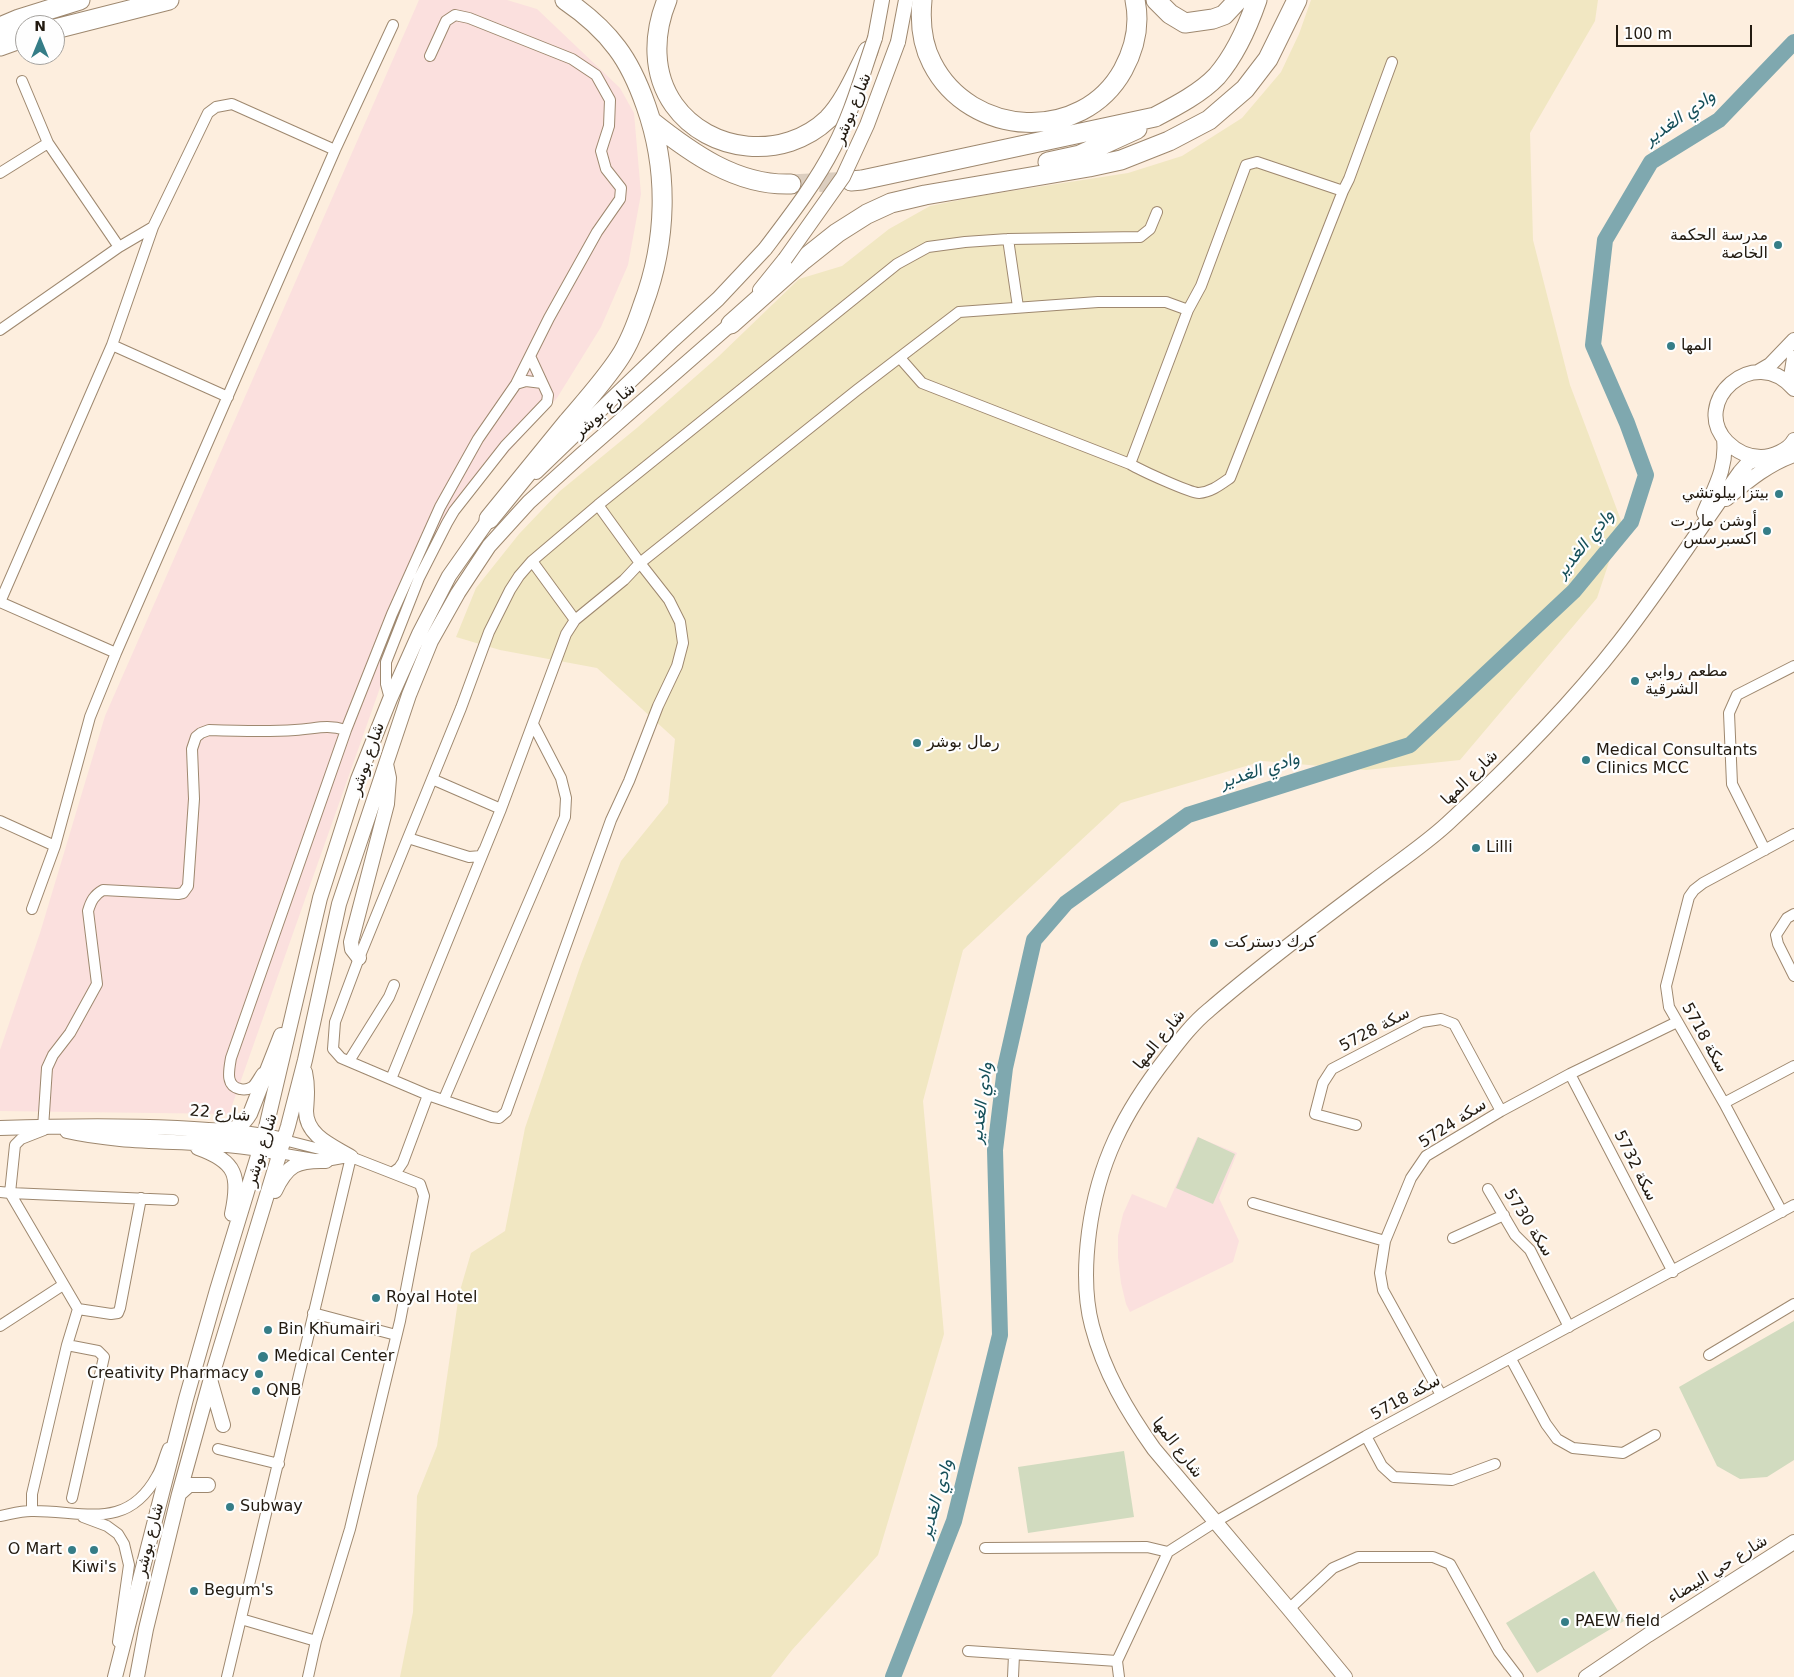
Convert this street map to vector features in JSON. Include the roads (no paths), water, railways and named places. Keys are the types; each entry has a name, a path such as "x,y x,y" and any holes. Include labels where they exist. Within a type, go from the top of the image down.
{"highway":[{"path":"0,27 19,19 80,0"},
{"path":"65,26 170,0"},
{"path":"489,518 621,356 636,324 654,271 659,246 662,214 662,172 651,120 640,89 618,50 606,35 565,0"},
{"path":"667,0 658,30 656,45 657,61 666,89 673,104 690,122 714,138 734,145 766,147 781,145 812,131 828,118 841,101 875,38"},
{"path":"922,0 921,14 924,40 931,62 945,82 961,98 986,113 1008,121 1036,122 1052,121 1081,111 1109,91 1129,59 1134,43 1137,10 1135,0"},
{"path":"1156,0 1170,14 1185,22 1213,19 1224,15 1238,0"},
{"path":"837,233 847,221 889,199 904,194 1080,155 1143,126 1192,96 1216,76 1230,58 1250,20 1257,0"},
{"path":"732,324 803,260 837,233 867,214 891,203 925,194 1121,160 1190,131 1209,120 1245,89 1272,51 1297,0"},
{"path":"0,46 15,41"},
{"path":"851,180 862,180 1155,117"},
{"path":"651,120 683,147 722,168 753,180 775,184 791,184"}],"main road":[{"name":"شارع بوشر","path":"114,1677 216,1290 262,1142 323,889 358,779 390,699 419,634 449,576 489,518 718,299 765,249 806,194 835,146 848,118 875,38 882,0"},
{"name":"شارع بوشر","path":"137,1677 146,1629 179,1494 305,1060 339,904 386,760 431,641 489,546 529,502 732,324 785,259 843,177 867,125 898,42 906,0"},
{"path":"1758,372 1770,365 1794,340"},
{"path":"1794,358 1791,377 1794,388"},
{"path":"1758,372 1777,376 1794,388"},
{"name":"شارع المها","path":"1692,539 1723,470 1726,453 1724,439 1717,424 1716,411 1719,400 1725,388 1733,381 1742,375 1758,372"},
{"path":"1724,439 1733,448 1745,454 1761,457"},
{"path":"1716,507 1794,445"},
{"name":"شارع المها","path":"1345,1677 1154,1449 1135,1422 1110,1376 1092,1325 1086,1271 1088,1237 1096,1192 1103,1167 1118,1134 1153,1074 1179,1041 1206,1012 1444,827 1533,742 1577,693 1620,640 1740,472 1748,463 1794,445"},
{"path":"359,958 352,950 351,942 387,804 389,778 386,760"},
{"path":"225,1130 238,1128 250,1114 300,985"},
{"path":"305,1060 303,1069 307,1083 306,1114 310,1125 314,1133 322,1140 351,1157"},
{"name":"شارع 22","path":"0,1128 127,1125 225,1130 281,1147"},
{"name":"شارع 22","path":"48,1128 88,1136 186,1144 262,1142"},
{"path":"186,1144 210,1152 222,1159 234,1172 237,1186 216,1290"},
{"path":"258,1222 268,1212 278,1185 287,1170 295,1164 309,1160 326,1161"},
{"path":"210,1382 224,1425"},
{"path":"179,1494 189,1485 208,1485"},
{"name":"شارع حي البيضاء","path":"1586,1677 1794,1542"}],"street":[{"path":"271,1060 252,1087 244,1090 234,1087 230,1082 228,1072 231,1058 346,730 392,614 440,507 478,439 516,384 597,232 620,199 620,188 606,169 601,151 609,126 610,100 596,75 572,59 470,18 455,14 446,21 430,56"},
{"path":"32,909 55,846 90,717 335,150 393,25"},
{"path":"900,358 922,383 1130,464 1144,472 1197,493 1216,489 1230,478 1349,179 1392,62"},
{"path":"22,81 48,143 119,247"},
{"path":"116,654 0,602 112,346 153,227 208,113 216,107 232,104 335,150"},
{"path":"0,173 48,143"},
{"path":"1130,464 1188,310 1201,286 1246,165 1257,162 1343,191"},
{"path":"598,505 669,600 680,622 682,643 677,666 658,706 629,781 611,820 506,1112 498,1118 492,1117 428,1095 349,1062 341,1058 333,1049 334,1022 492,626 510,590 532,561 598,505 897,264 928,247 1008,239 1140,237 1150,229 1157,212"},
{"path":"0,330 119,247 153,227"},
{"path":"1008,239 1018,307"},
{"path":"391,1079 501,809 566,634 575,620 624,580 640,563 959,312 1098,302 1166,302 1188,310"},
{"path":"112,346 228,397"},
{"path":"390,699 386,684 386,662 419,578 454,511 505,446 547,402 548,395 530,356"},
{"path":"516,384 526,381 542,383"},
{"path":"532,561 575,620"},
{"path":"1765,850 1732,784 1730,713 1737,695 1794,666"},
{"path":"444,1099 565,817 566,798 561,778 533,724"},
{"path":"32,1510 32,1494 67,1345 78,1309 5,1192 15,1145 26,1136 48,1128 48,1068 50,1062 70,1033 97,984 88,911 91,902 96,893 103,890 178,894 183,893 188,886 194,798 192,749 196,737 201,732 209,730 296,730 322,726 333,726 346,730"},
{"path":"432,779 501,809"},
{"path":"0,821 55,846"},
{"name":"سكة 5718","path":"1782,1212 1724,1103 1669,1007 1666,986 1690,897 1694,890 1703,883 1794,834"},
{"path":"408,838 469,858 481,856 486,846"},
{"path":"1794,914 1787,918 1776,935 1778,944 1794,976"},
{"path":"349,1062 373,1025 394,985"},
{"name":"سكة 5728","path":"1356,1125 1315,1114 1322,1083 1332,1070 1422,1022 1441,1018 1454,1024 1501,1111"},
{"name":"سكة 5724","path":"1441,1395 1383,1290 1380,1273 1385,1241 1410,1178 1426,1156 1501,1111 1570,1074 1677,1022"},
{"path":"1724,1103 1794,1066"},
{"name":"سكة 5732","path":"1570,1074 1673,1272"},
{"path":"392,1173 403,1162 428,1095"},
{"name":"شارع 22","path":"281,1147 351,1157"},
{"name":"شارع 22","path":"281,1147 326,1161 351,1157"},
{"path":"227,1677 351,1157 420,1184 424,1196 396,1335 350,1529 316,1641 308,1677"},
{"name":"سكة 5730","path":"1488,1189 1515,1235 1530,1250 1569,1327"},
{"path":"5,1192 173,1200"},
{"path":"78,1309 111,1314 118,1313 141,1198"},
{"path":"1253,1203 1385,1241"},
{"name":"سكة 5718","path":"1168,1552 1215,1522 1366,1436 1794,1205"},
{"path":"1453,1238 1504,1215"},
{"path":"0,1326 63,1285"},
{"path":"1709,1355 1794,1304"},
{"path":"313,1313 396,1335"},
{"path":"67,1345 98,1350 104,1357 72,1498"},
{"path":"1511,1358 1546,1424 1557,1439 1573,1448 1623,1453 1655,1435"},
{"path":"0,1516 32,1510 106,1515 133,1504 146,1494 158,1475 186,1399"},
{"path":"1366,1436 1382,1466 1394,1477 1452,1480 1495,1464"},
{"path":"218,1449 279,1464"},
{"path":"75,1514 107,1526 118,1534 124,1544 129,1565 114,1677"},
{"path":"985,1548 1147,1547 1168,1552 1117,1661 1120,1677"},
{"path":"1289,1608 1333,1568 1358,1557 1433,1557 1450,1564 1498,1652 1518,1677"},
{"path":"240,1619 316,1641"},
{"path":"968,1651 1117,1661"},
{"path":"1013,1677 1014,1655"}],"waterway":[{"name":"وادي الغدير","path":"893,1677 954,1521 1000,1335 995,1150 1005,1068 1034,940 1066,903 1188,815 1410,745 1574,591 1631,522 1646,475 1627,423 1593,345 1605,240 1651,162 1719,120 1794,42"}],"tunnel":[{"path":"791,184 851,181"}],"place":[{"name":"مدرسة الحكمة الخاصة","path":"1778,245"},
{"name":"المها","path":"1671,346"},
{"name":"بيتزا بيلوتشي","path":"1779,494"},
{"name":"أوشن ماررت اكسبرسس","path":"1767,531"},
{"name":"مطعم روابي الشرقية","path":"1635,681"},
{"name":"رمال بوشر","path":"917,743"},
{"name":"Medical Consultants Clinics MCC","path":"1586,760"},
{"name":"Lilli","path":"1476,848"},
{"name":"كرك دستركت","path":"1214,943"},
{"name":"Royal Hotel","path":"376,1298"},
{"name":"Bin Khumairi","path":"268,1330"},
{"name":"Medical Center","path":"263,1357"},
{"name":"Creativity Pharmacy","path":"259,1374"},
{"name":"QNB","path":"256,1391"},
{"name":"Subway","path":"230,1507"},
{"name":"O Mart","path":"72,1550"},
{"name":"Kiwi's","path":"94,1550"},
{"name":"Begum's","path":"194,1591"},
{"name":"PAEW field","path":"1565,1622"}]}
